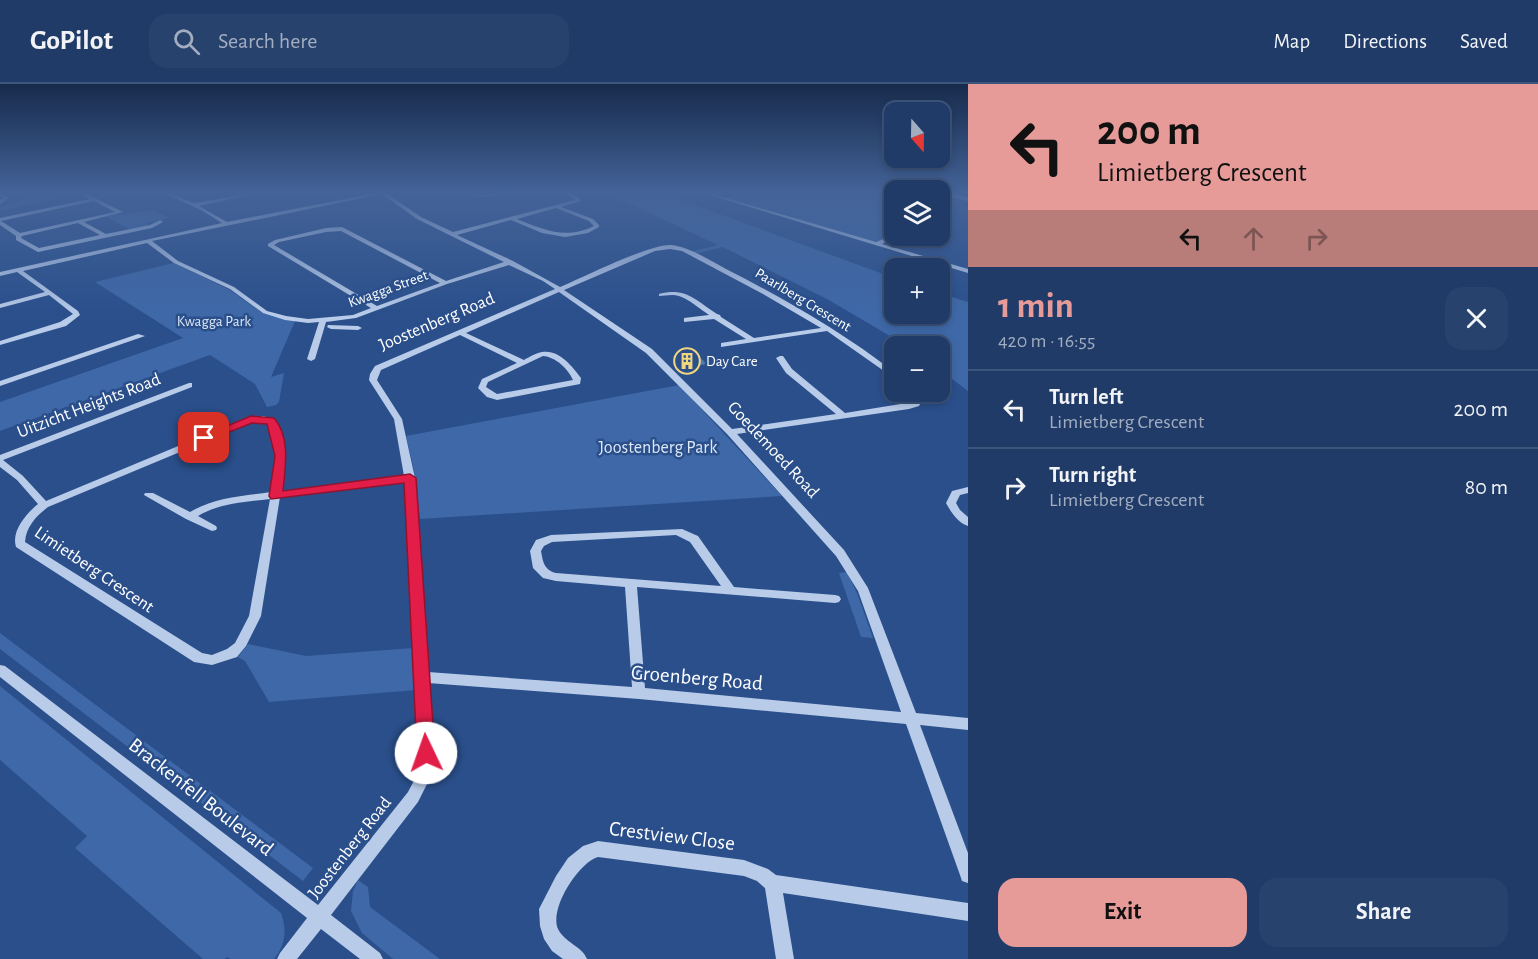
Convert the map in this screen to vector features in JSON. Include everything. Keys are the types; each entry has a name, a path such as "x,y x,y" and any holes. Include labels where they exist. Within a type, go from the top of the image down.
{"street":[{"path":"24,234 19,235 18,239 40,250 114,234"},
{"path":"102,234 106,236"},
{"path":"0,274 181,234"},
{"path":"309,234 277,241 270,245 375,308"},
{"path":"351,234 445,283"},
{"name":"Goedemoed Road","path":"453,234 561,290 649,351 730,432 840,553 864,591 968,874"},
{"path":"551,234 557,236 579,234"},
{"path":"842,234 968,271"},
{"name":"Kwagga Street","path":"148,241 176,262 232,288 265,312 323,324 354,317 445,283 510,262"},
{"path":"876,244 884,241"},
{"name":"Paarlberg Crescent","path":"561,290 654,249 675,247 769,294 827,329 884,369"},
{"path":"0,343 63,324 76,317 76,312 18,270"},
{"name":"Joostenberg Road","path":"286,959 419,787 426,764 410,478 399,424 375,383 374,374 387,363 561,290"},
{"path":"0,306 50,293"},
{"path":"661,295 682,294 753,341"},
{"path":"687,321 718,316"},
{"path":"311,359 323,324 358,328"},
{"path":"724,345 827,329"},
{"path":"459,332 524,363"},
{"path":"0,384 141,336"},
{"path":"542,354 553,355 568,366 578,381 497,397 490,395 482,388 485,381 524,363 542,354"},
{"path":"780,358 789,371 844,416"},
{"name":"Uitzicht Heights Road","path":"0,460 189,385"},
{"path":"730,432 913,405 916,402"},
{"name":"Limietberg Crescent","path":"256,418 270,421 276,432 281,456 276,496 254,621 237,649 226,656 212,660 199,658 22,546 19,541 32,515 44,505 256,418"},
{"path":"0,460 44,505"},
{"path":"190,517 221,502 410,478"},
{"path":"968,490 956,493 951,503 956,512 968,523"},
{"path":"149,495 212,528"},
{"path":"731,591 694,539 683,532 551,539 540,543 536,548 539,568 547,575 632,583 731,591 835,599"},
{"path":"632,583 639,693"},
{"name":"Brackenfell Boulevard","path":"0,670 374,959"},
{"name":"Groenberg Road","path":"422,677 639,693 968,724"},
{"name":"Crestview Close","path":"578,959 555,942 548,927 548,909 575,863 587,851 598,849 744,868 762,875 773,883 968,912"},
{"path":"773,883 784,959"}],"green space":[{"path":"694,234 773,234 884,274 884,324 950,324 950,296 968,302 968,391 950,377 950,336 890,336 827,299 723,247 694,254 690,252 718,245"},
{"path":"848,234 884,234 884,239 879,241"},
{"name":"Kwagga Park","path":"174,263 230,290 261,312 295,321 271,377 284,373 279,402 276,405 267,407 255,384 210,355 0,431 0,402 183,338 95,282"},
{"name":"Joostenberg Park","path":"679,385 782,496 420,519 414,470 406,436"},
{"path":"847,572 873,638 861,637 839,573"},
{"path":"0,633 313,868 303,881 0,649"},
{"path":"248,644 306,656 413,648 416,690 269,702 245,661 238,657"},
{"path":"0,686 281,913 284,937 281,948 274,959 230,959 227,957 225,959 203,959 75,848 87,836 0,760"},
{"path":"358,880 368,887 370,907 440,959 393,959 362,933 351,911 353,891"}],"building":[{"name":"Day Care","path":"695,353 707,364 686,367 674,356"}],"place":[{"name":"Day Care","path":"687,361"}],"route":[{"path":"204,438 251,419 270,421 273,424 281,456 276,496 410,478 413,498 426,753"}]}
